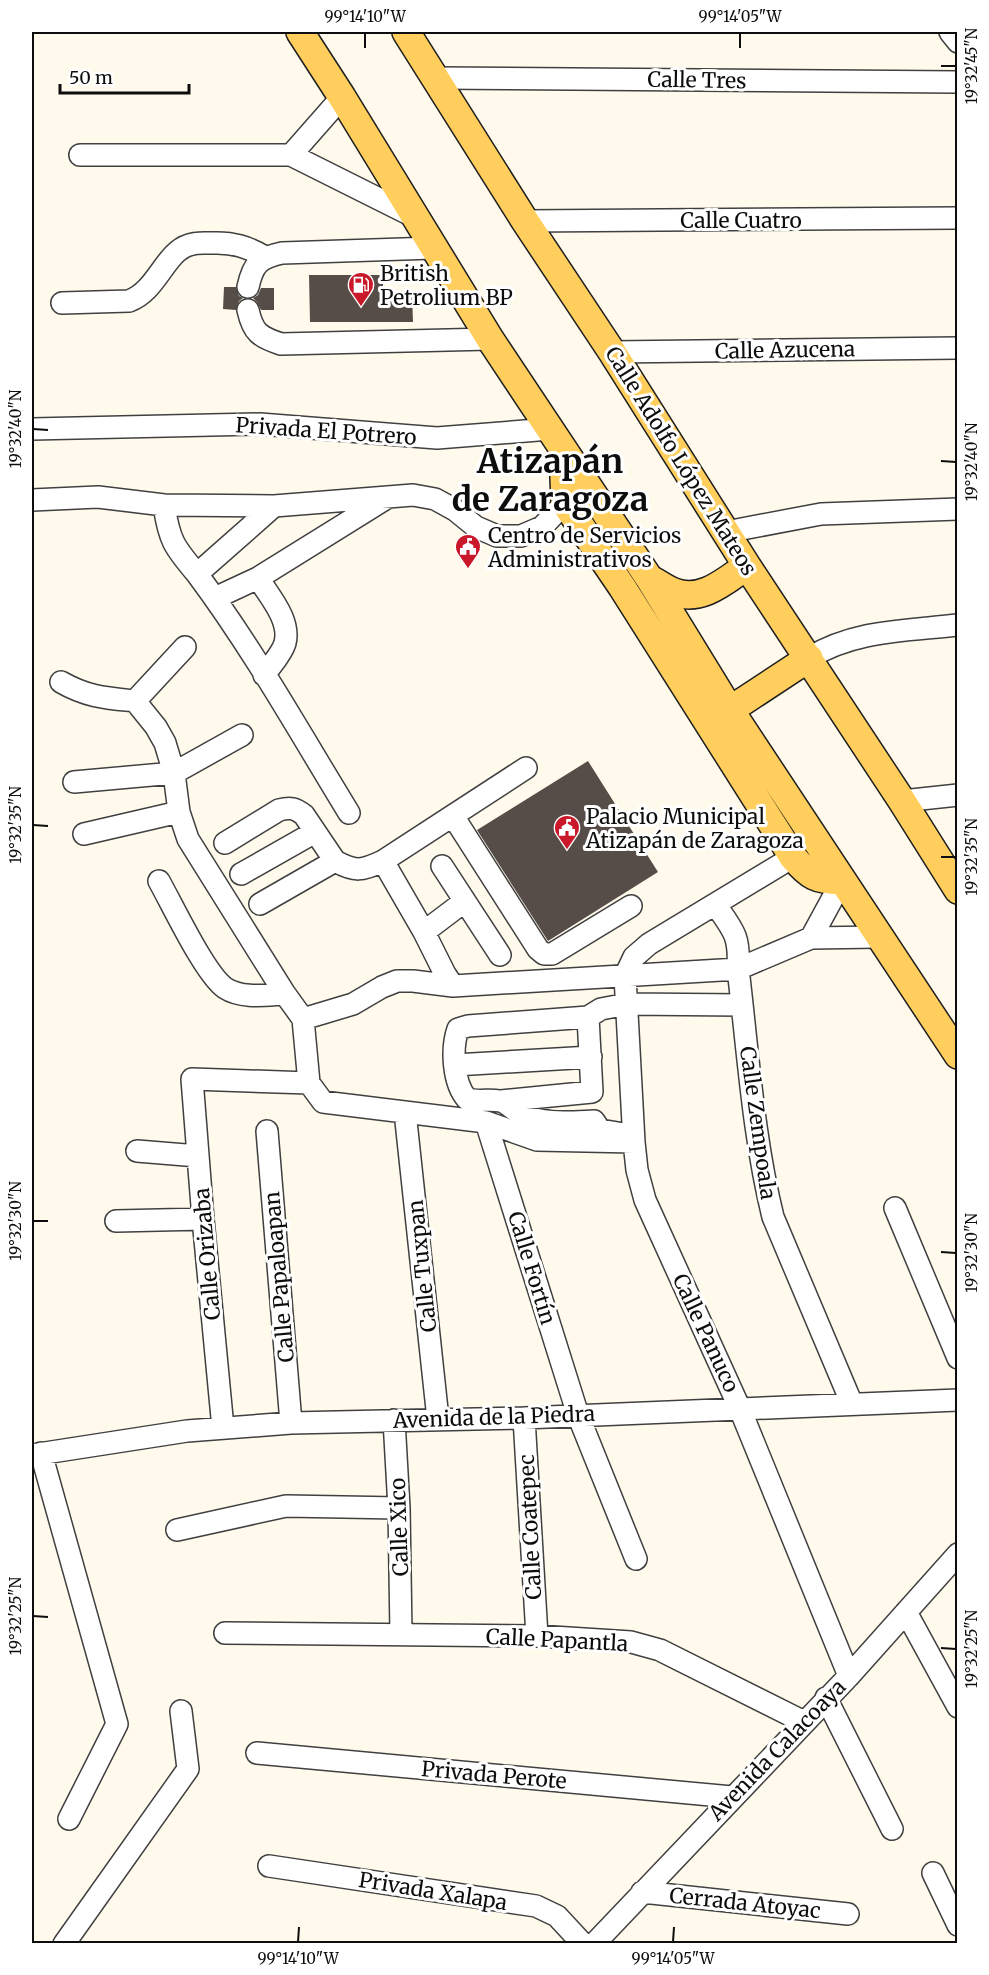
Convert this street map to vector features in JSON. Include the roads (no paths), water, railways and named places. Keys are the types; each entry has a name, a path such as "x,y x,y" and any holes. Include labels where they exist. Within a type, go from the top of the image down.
{"main road":[{"path":"300,32 490,339 608,515 730,710 957,1055"},
{"name":"Calle Adolfo López Mateos","path":"406,32 525,221 612,352 747,566 902,801 957,890"},
{"path":"556,440 565,503 622,587 793,857 804,870 820,880 842,881"},
{"path":"608,515 622,587"},
{"path":"649,578 687,596 715,588 747,566"},
{"path":"730,710 809,658"}],"street":[{"path":"950,32 957,42"},
{"name":"Calle Tres","path":"436,78 957,82"},
{"path":"291,155 342,97"},
{"path":"80,155 291,155 413,216"},
{"name":"Calle Cuatro","path":"525,221 957,218"},
{"path":"62,303 129,301 138,298 147,291 178,251 187,245 197,243 238,244 266,256"},
{"path":"249,287 256,265 266,256 282,253 433,248"},
{"path":"248,310 252,325 262,338 281,344 490,339"},
{"name":"Calle Azucena","path":"612,352 957,348"},
{"name":"Privada El Potrero","path":"32,429 287,425 436,438 556,440"},
{"path":"32,500 98,497 164,505 274,506 413,495 435,500 455,510 476,526 497,536 521,536 542,527 565,503"},
{"path":"215,598 258,578 389,496"},
{"path":"164,505 168,530 177,551 215,598 349,813"},
{"path":"197,574 274,506"},
{"path":"726,532 821,514 957,509"},
{"path":"258,578 283,618 286,632 285,644 264,675"},
{"path":"809,658 828,646 850,639 957,625"},
{"path":"135,701 185,647"},
{"path":"61,682 79,692 99,698 135,701 156,727 165,743 174,773 179,812 188,839 303,1019 309,1083 323,1102 486,1122 537,1140 634,1138"},
{"path":"74,782 174,773 242,735"},
{"path":"225,843 279,810 288,807 297,809 304,815 335,861 350,869 366,869 383,861 526,768"},
{"path":"902,801 957,795"},
{"path":"84,834 179,812"},
{"path":"453,816 538,950 544,954 552,954 631,906"},
{"path":"241,874 315,832"},
{"path":"626,976 634,957 649,944 793,857"},
{"path":"260,904 335,861"},
{"path":"383,861 453,986"},
{"path":"442,866 500,955"},
{"path":"159,881 212,975 226,989 246,995 285,994"},
{"path":"811,938 842,881"},
{"path":"424,932 465,901"},
{"name":"Calle Zempoala","path":"715,904 736,933 739,948 738,969 760,1154 773,1217 852,1404"},
{"path":"303,1019 353,1004 397,981 453,986 738,969 811,938 878,937"},
{"name":"Calle Panuco","path":"626,976 634,1138 637,1170 645,1200 740,1409 849,1676"},
{"path":"592,1092 501,1101 479,1102 467,1099 459,1090 455,1065 455,1039 458,1029 468,1026 588,1017 601,1009 627,1004 742,1005"},
{"path":"588,1017 594,1121 600,1131 634,1138"},
{"path":"455,1065 591,1057"},
{"name":"Calle Orizaba","path":"223,1428 192,1079 309,1083"},
{"path":"501,1101 520,1113 540,1120 560,1123 594,1121"},
{"name":"Calle Tuxpan","path":"405,1112 438,1419"},
{"name":"Calle Fortín","path":"486,1122 578,1415 636,1559"},
{"name":"Calle Papaloapan","path":"267,1131 291,1423"},
{"path":"137,1151 198,1156"},
{"path":"895,1208 957,1358"},
{"path":"116,1221 203,1219"},
{"name":"Avenida de la Piedra","path":"36,1454 187,1431 291,1423 524,1418 957,1400"},
{"name":"Calle Coatepec","path":"524,1418 537,1636"},
{"name":"Calle Xico","path":"394,1420 399,1508 401,1634"},
{"path":"36,1454 117,1724 69,1819"},
{"path":"177,1530 286,1506 399,1508"},
{"name":"Avenida Calacoaya","path":"594,1944 849,1676 906,1612 955,1564"},
{"path":"906,1612 957,1707"},
{"name":"Calle Papantla","path":"225,1633 537,1636 631,1642 660,1650 804,1722"},
{"path":"826,1698 892,1829"},
{"path":"64,1944 188,1769 181,1712"},
{"name":"Privada Perote","path":"257,1753 732,1797"},
{"name":"Privada Xalapa","path":"269,1866 536,1906 557,1916 583,1944"},
{"path":"933,1873 957,1925"},
{"name":"Cerrada Atoyac","path":"642,1892 848,1914"}],"place":[{"name":"British Petrolium BP","path":"361,308"},
{"name":"Centro de Servicios Administrativos","path":"468,570"},
{"name":"Palacio Municipal Atizapán de Zaragoza","path":"567,851"}],"district":[{"name":"Atizapán de Zaragoza","path":"550,480"}]}
